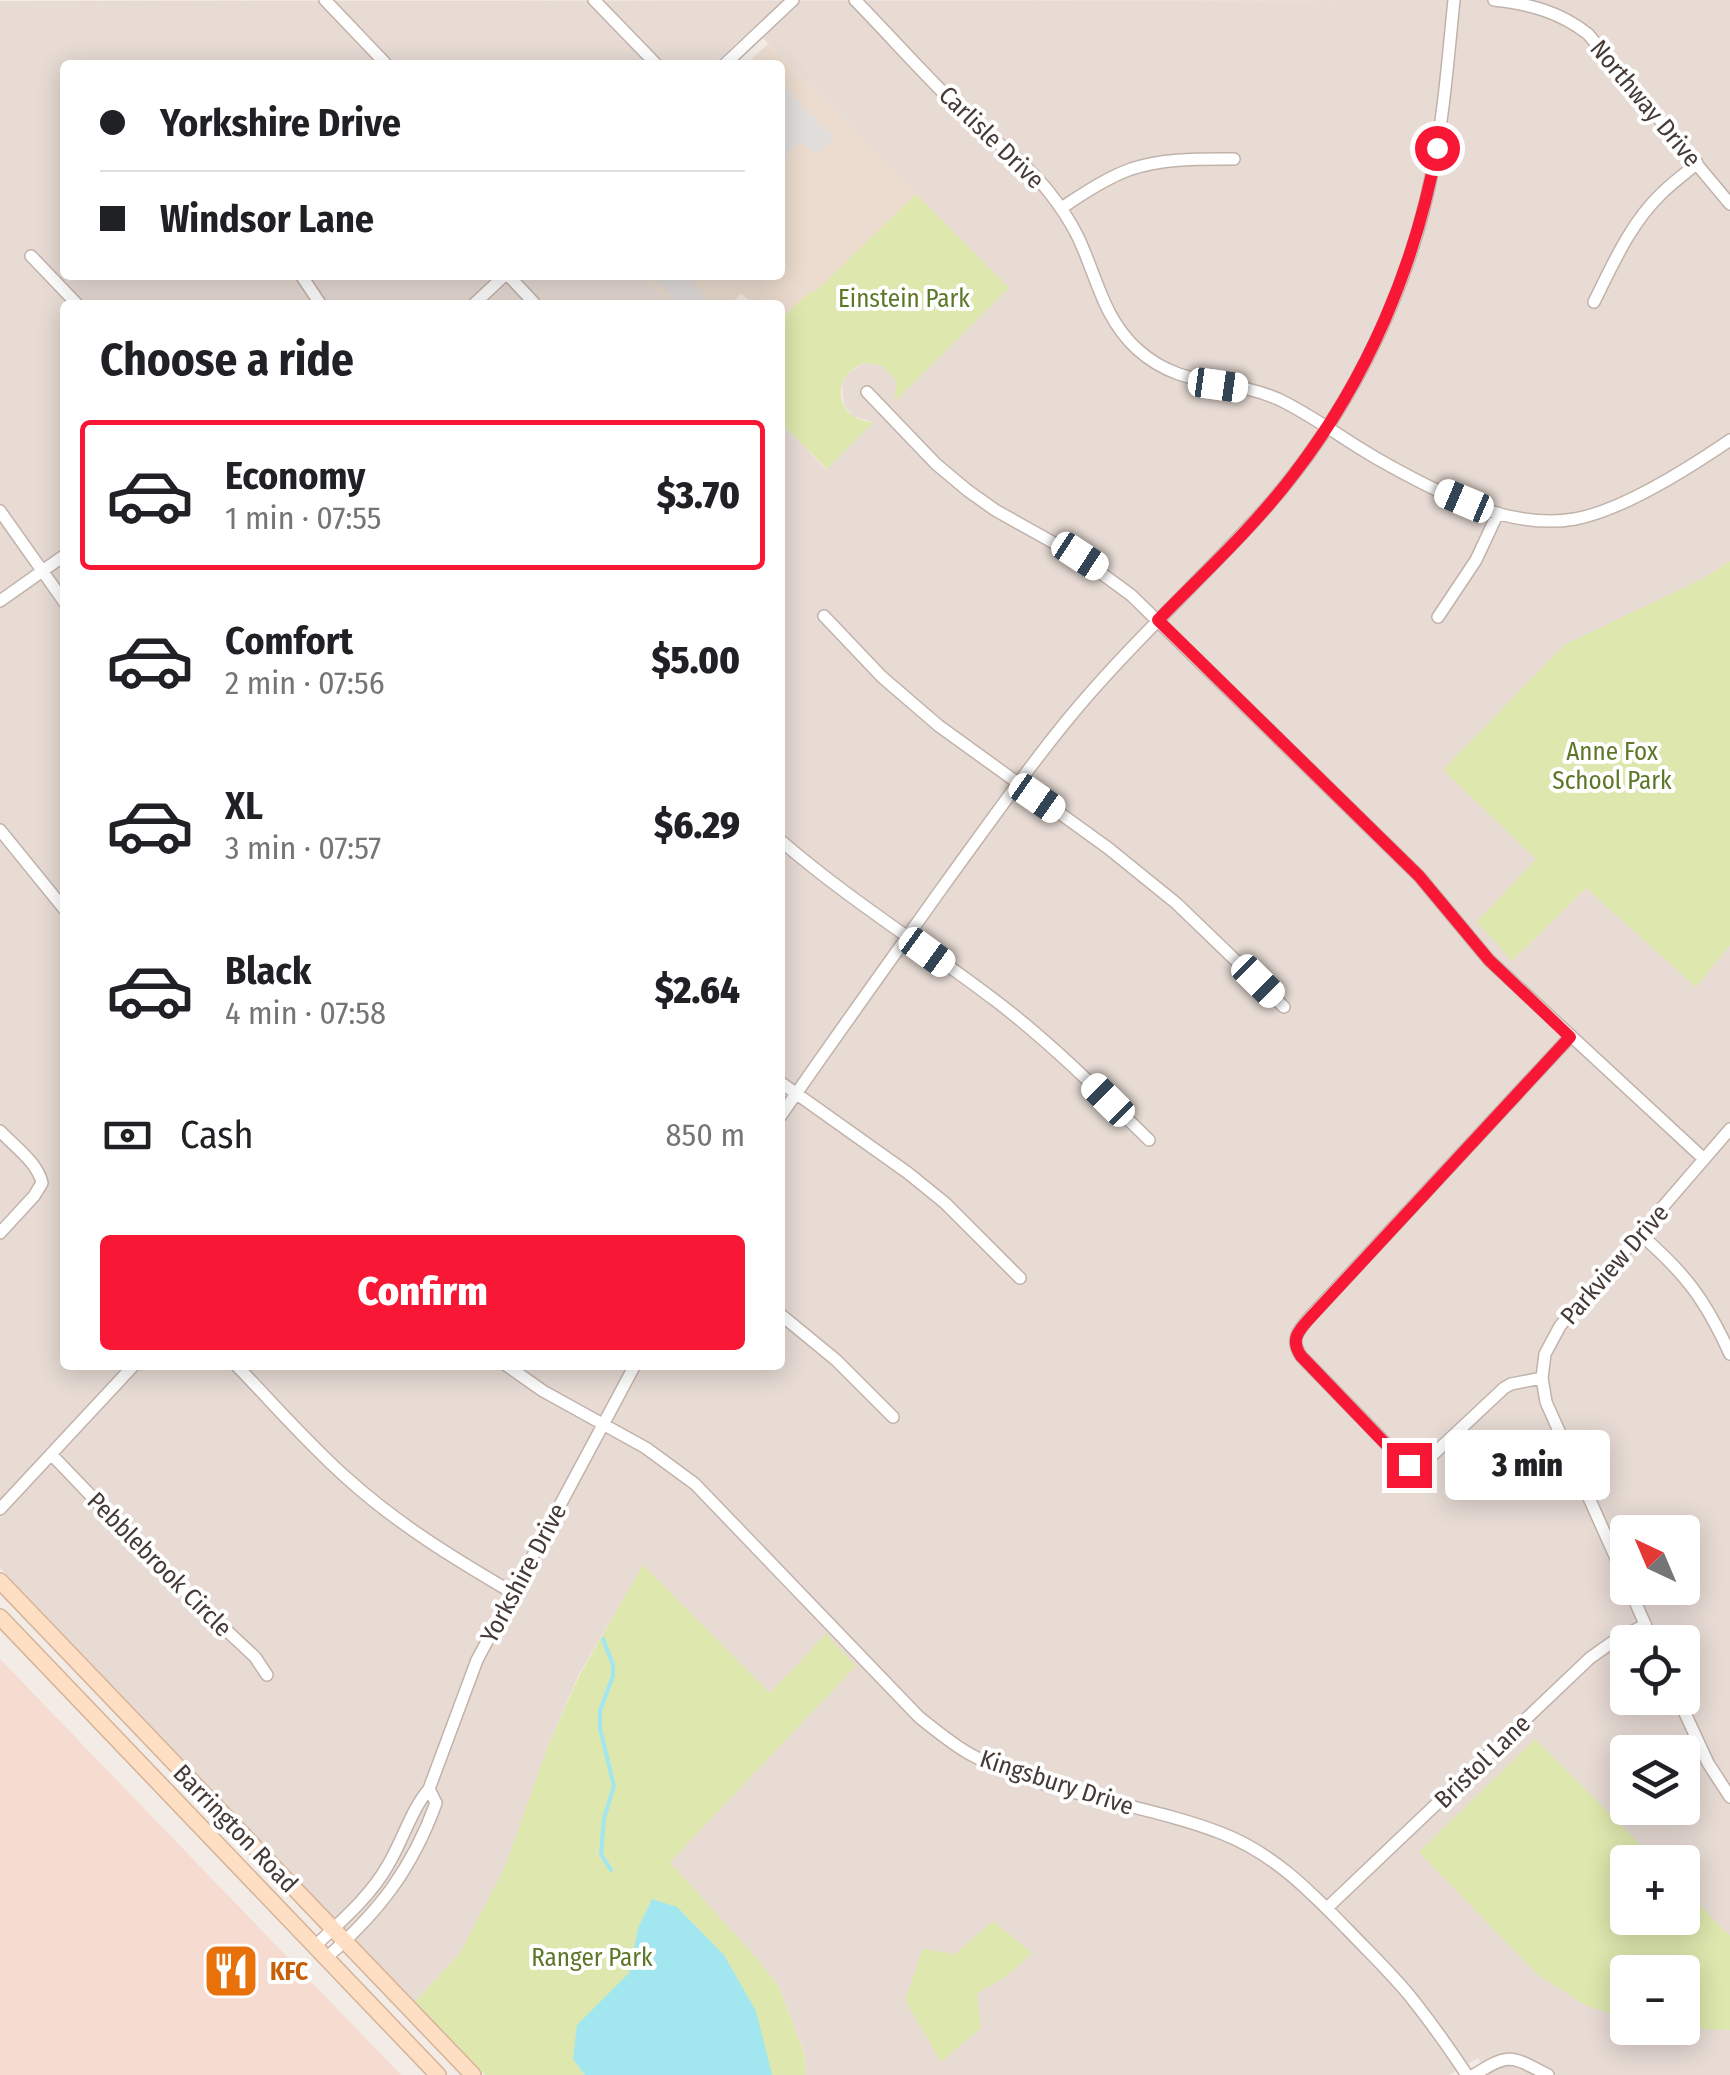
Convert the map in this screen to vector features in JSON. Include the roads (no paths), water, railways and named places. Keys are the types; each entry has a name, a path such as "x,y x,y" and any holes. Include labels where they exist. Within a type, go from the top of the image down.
{"main road":[{"name":"Barrington Road","path":"0,1581 472,2075"},
{"name":"Barrington Road","path":"0,1617 438,2075"}],"street":[{"path":"325,0 382,60"},
{"path":"594,0 651,60"},
{"path":"729,60 793,0"},
{"name":"Carlisle Drive","path":"856,0 954,103 1034,175 1061,208 1078,238 1111,320 1139,351 1166,370 1278,399 1408,475 1498,513 1541,520 1597,512 1668,478 1730,440"},
{"path":"785,1110 1078,706 1256,519 1326,428 1376,341 1420,225 1440,126 1454,0"},
{"name":"Northway Drive","path":"1494,0 1545,9 1588,34 1730,204"},
{"path":"1061,208 1131,169 1175,160 1234,159"},
{"path":"1594,302 1644,213 1696,163"},
{"path":"31,256 73,300"},
{"path":"478,300 500,280"},
{"path":"511,280 531,300"},
{"path":"867,392 936,464 968,490 1098,568 1158,620 1419,876 1489,960 1704,1159"},
{"path":"0,511 60,596"},
{"path":"1438,617 1490,536 1498,513"},
{"path":"0,602 60,559"},
{"path":"824,616 909,701 1176,903 1284,1007"},
{"path":"0,830 60,904"},
{"path":"785,844 1028,1027 1150,1140"},
{"path":"1570,1037 1323,1303 1296,1336 1295,1346 1401,1460 1413,1466 1423,1464 1504,1388 1542,1378 1546,1402 1610,1546"},
{"path":"785,1086 872,1145 930,1191 1020,1278"},
{"name":"Parkview Drive","path":"1542,1378 1545,1354 1554,1334 1730,1129"},
{"path":"0,1131 34,1166 42,1183 0,1232"},
{"path":"1640,1234 1698,1292 1730,1354"},
{"path":"785,1318 844,1367 893,1417"},
{"path":"0,1509 129,1370"},
{"path":"241,1370 329,1462 371,1499 448,1556 512,1593"},
{"name":"Kingsbury Drive","path":"513,1370 646,1448 703,1491 919,1717 955,1744 985,1762 1018,1774 1168,1816 1237,1840 1285,1869 1402,1987 1471,2075"},
{"name":"Yorkshire Drive","path":"320,1952 333,1929 375,1886 400,1844 420,1799 430,1788 468,1681 632,1370"},
{"name":"Pebblebrook Circle","path":"51,1454 164,1572 255,1658 267,1675"},
{"path":"1636,1605 1645,1625"},
{"name":"Bristol Lane","path":"1327,1908 1590,1658 1610,1644"},
{"path":"1686,1715 1708,1763 1730,1797"},
{"name":"Yorkshire Drive","path":"320,1952 344,1942 375,1912 406,1870 436,1803 430,1788"},
{"path":"1471,2075 1506,2058 1519,2060 1548,2075"}],"water":[{"path":"652,1899 677,1907 724,1955 756,2011 772,2075 585,2075 573,2059 577,2025 629,1973 638,1928"}],"waterway":[{"path":"603,1639 613,1676 600,1711 600,1728 614,1786 604,1818 601,1854 611,1870"}],"place":[{"name":"KFC","path":"231,1971"}],"park label":[{"name":"Einstein Park","path":"904,298"},
{"name":"Anne Fox School Park","path":"1612,766"},
{"name":"Ranger Park","path":"592,1957"}]}
